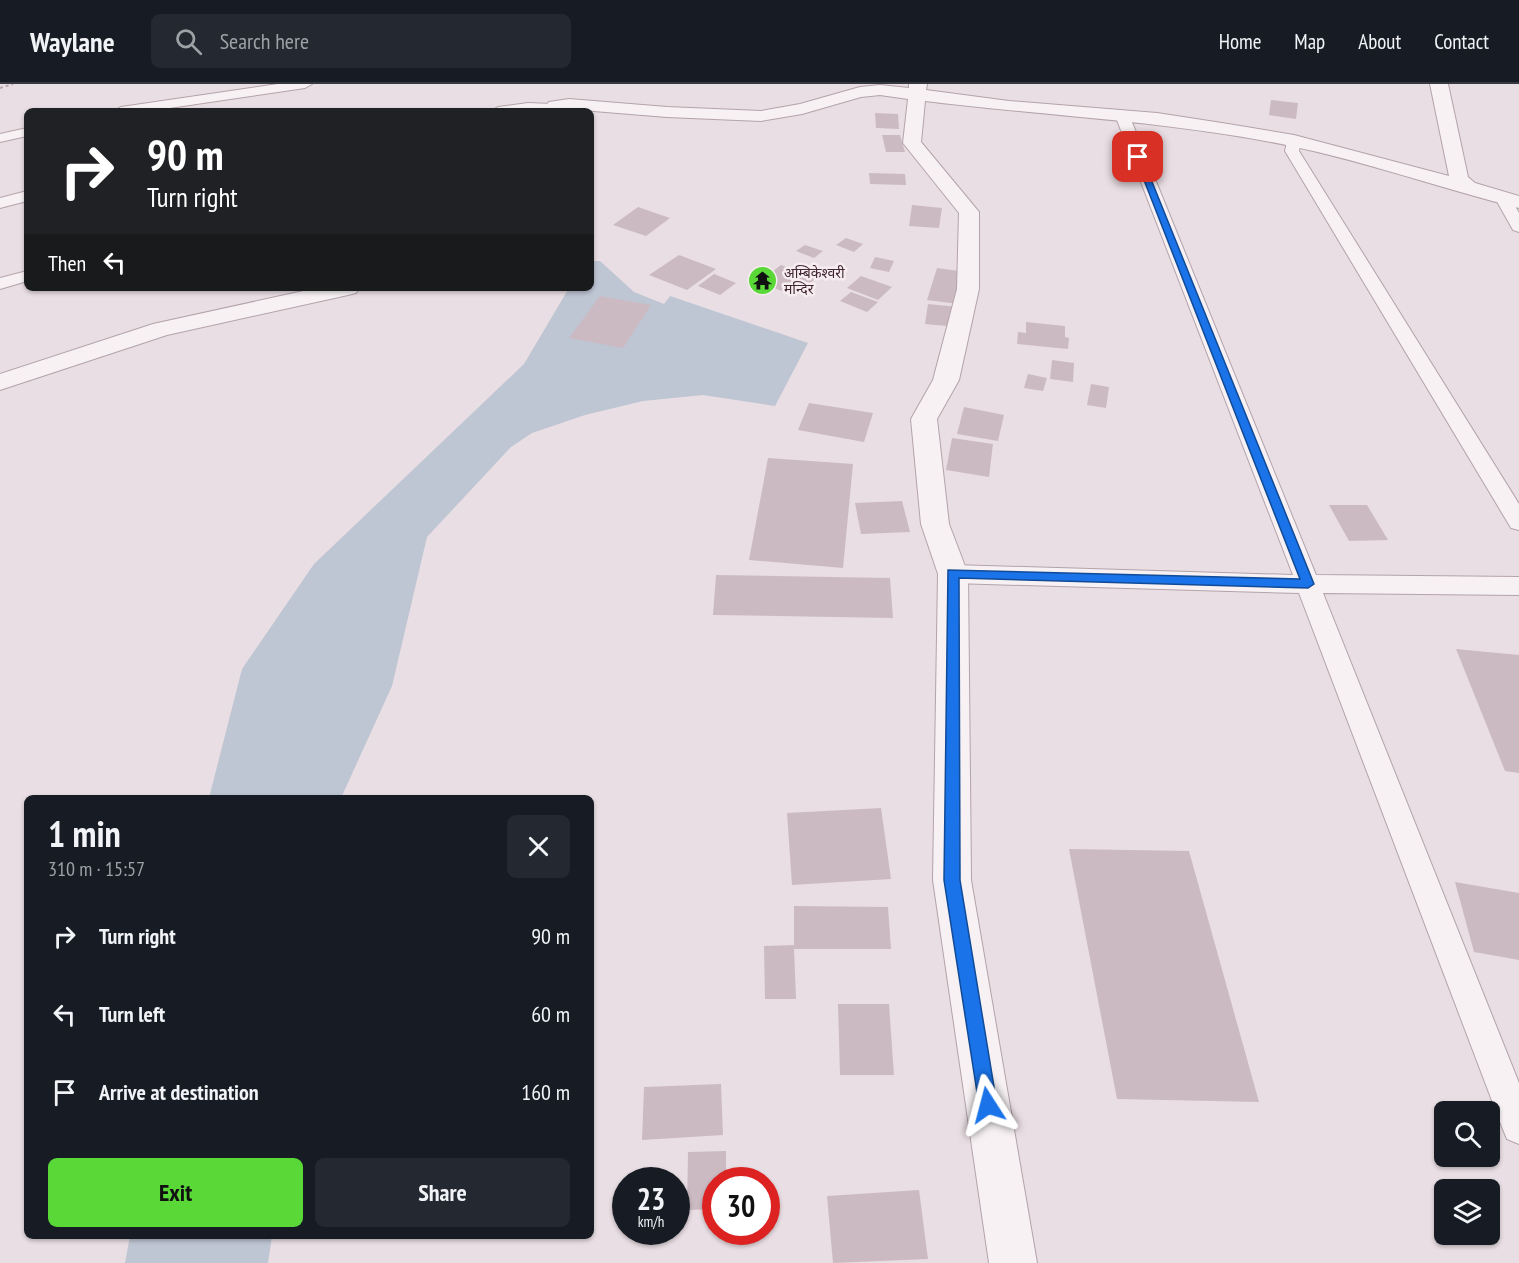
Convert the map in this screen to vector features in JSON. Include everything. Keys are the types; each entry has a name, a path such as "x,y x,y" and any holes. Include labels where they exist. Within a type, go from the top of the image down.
{"street":[{"path":"1439,84 1459,179 1467,187"},
{"path":"557,108 569,104 667,112 761,116 802,109 860,92 919,89 1009,106 1122,115 1222,128 1294,141 1511,200"},
{"path":"919,89 912,143 969,212 968,290 946,380 924,419 935,524 952,574 952,880 1013,1263"},
{"path":"0,382 161,329 334,291"}],"lane":[{"path":"141,108 305,84"},
{"path":"516,108 528,106 540,108"},
{"path":"1122,115 1308,584 1519,1127"},
{"path":"0,138 24,133"},
{"path":"1294,141 1292,151 1519,522"},
{"path":"0,204 24,197"},
{"path":"1511,200 1519,227"},
{"path":"0,284 24,277"},
{"path":"952,574 1308,584 1519,586"}],"path":[{"path":"0,88 13,84"}],"shaded area":[{"path":"594,261 600,261 634,292 664,304 670,296 808,343 775,406 703,395 643,401 585,415 532,433 511,447 427,537 392,686 342,795 210,795 242,669 314,564 524,364 567,291 594,291"},
{"path":"129,1239 272,1239 268,1263 125,1263"}],"building":[{"path":"1271,100 1298,103 1296,119 1269,115"},
{"path":"875,113 898,114 899,129 876,128"},
{"path":"882,135 900,135 905,152 886,152"},
{"path":"869,173 905,174 906,185 870,184"},
{"path":"912,205 942,208 939,228 909,226"},
{"path":"638,207 670,218 646,236 613,225"},
{"path":"846,238 863,244 854,252 836,245"},
{"path":"805,245 823,251 814,258 796,251"},
{"path":"679,255 716,269 687,290 649,275"},
{"path":"875,257 894,261 889,272 870,268"},
{"path":"781,265 816,278 795,296 759,282"},
{"path":"937,268 966,272 958,304 927,300"},
{"path":"714,274 736,283 720,295 698,286"},
{"path":"861,276 892,287 878,300 847,288"},
{"path":"851,292 878,302 867,312 840,301"},
{"path":"600,296 651,305 623,348 569,338"},
{"path":"928,304 959,307 958,327 925,324"},
{"path":"1026,322 1065,326 1065,337 1069,338 1068,349 1017,344 1018,332 1026,333"},
{"path":"1052,360 1074,363 1073,382 1050,379"},
{"path":"1028,374 1047,378 1043,391 1024,388"},
{"path":"1091,384 1109,387 1106,408 1087,405"},
{"path":"809,403 873,413 864,442 798,430"},
{"path":"964,407 1004,415 998,441 957,434"},
{"path":"952,438 993,444 989,477 946,470"},
{"path":"768,458 853,464 843,568 749,560"},
{"path":"902,501 910,532 861,534 855,503"},
{"path":"1329,505 1367,505 1388,540 1349,541"},
{"path":"716,575 890,578 893,618 713,615"},
{"path":"1456,649 1519,655 1519,773 1505,771"},
{"path":"881,808 891,879 792,885 787,813"},
{"path":"1069,849 1189,851 1259,1102 1117,1099"},
{"path":"1455,882 1519,893 1519,960 1474,952"},
{"path":"794,906 888,907 891,949 794,949 796,999 765,999 764,946 794,945"},
{"path":"838,1004 889,1004 894,1075 840,1075"},
{"path":"721,1084 723,1135 642,1140 644,1087"},
{"path":"726,1151 726,1167 702,1167 702,1209 690,1210 688,1152"},
{"path":"919,1190 928,1259 833,1263 827,1196"}],"place":[{"name":"अम्बिकेश्‍वरी मन्दिर","path":"763,281"}],"route":[{"path":"988,1105 952,880 952,574 1308,584 1138,157"}]}
